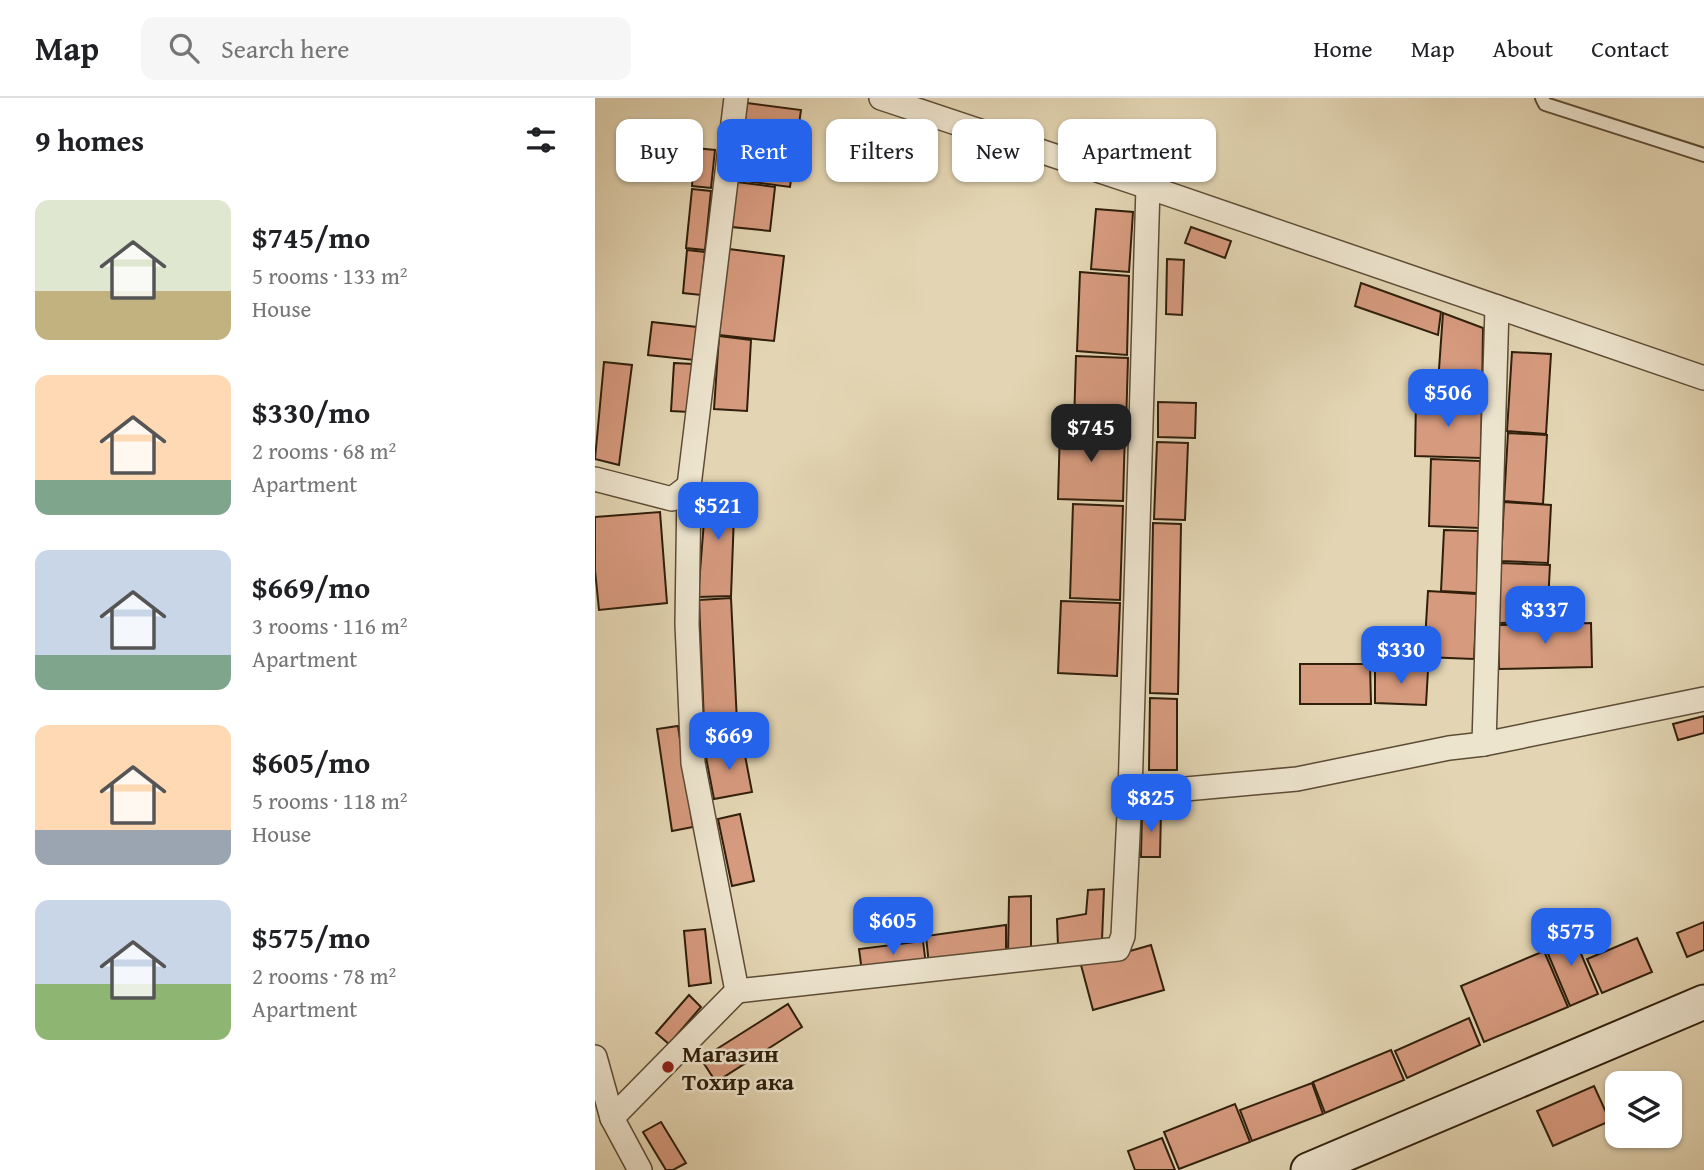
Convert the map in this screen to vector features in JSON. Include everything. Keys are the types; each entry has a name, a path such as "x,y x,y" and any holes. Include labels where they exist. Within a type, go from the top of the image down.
{"main road":[{"path":"1308,1170 1704,1002"}],"street":[{"path":"736,98 689,486 687,624 693,763 737,991"},
{"path":"881,98 1704,378"},
{"path":"612,1118 737,991 1118,949 1123,936 1130,794 1147,187"},
{"path":"1484,744 1497,307"},
{"path":"595,479 672,499 689,486"},
{"path":"1130,794 1297,779 1704,699"},
{"path":"595,1057 612,1118 640,1170"}],"lane":[{"path":"1542,98 1545,104 1704,155"}],"building":[{"path":"747,103 801,110 800,119 745,119"},
{"path":"703,149 715,150 711,188 692,186 692,182 703,182"},
{"path":"737,182 775,187 770,231 732,227"},
{"path":"752,182 791,182 790,187"},
{"path":"692,189 711,191 705,250 686,248"},
{"path":"1096,209 1133,212 1129,272 1091,269"},
{"path":"1191,227 1231,241 1225,258 1185,243"},
{"path":"729,249 784,256 774,341 719,335"},
{"path":"687,250 705,252 701,295 683,293"},
{"path":"1167,259 1184,260 1182,315 1166,314"},
{"path":"1080,272 1129,276 1127,355 1077,351"},
{"path":"1361,283 1441,312 1438,335 1355,306"},
{"path":"1443,313 1483,328 1482,398 1437,397"},
{"path":"652,322 697,327 694,360 648,355"},
{"path":"719,336 751,340 747,411 714,409"},
{"path":"1512,352 1551,354 1546,434 1507,431"},
{"path":"1076,356 1128,358 1126,426 1074,424"},
{"path":"604,362 632,365 619,465 595,459"},
{"path":"674,363 693,364 689,412 671,411"},
{"path":"1416,399 1482,401 1481,458 1415,456"},
{"path":"1158,402 1196,403 1195,438 1158,437"},
{"path":"1060,428 1125,430 1123,501 1058,499"},
{"path":"1508,433 1547,435 1543,504 1504,501"},
{"path":"1157,442 1188,443 1185,520 1154,519"},
{"path":"1431,459 1480,461 1479,528 1429,526"},
{"path":"707,483 735,487 731,596 698,597"},
{"path":"1504,502 1551,505 1548,563 1501,561"},
{"path":"1073,504 1123,506 1120,600 1070,598"},
{"path":"660,512 667,603 599,610 595,570 595,517"},
{"path":"1153,523 1181,524 1178,694 1150,693"},
{"path":"1444,530 1478,531 1477,593 1441,591"},
{"path":"1501,563 1550,565 1547,622 1498,623"},
{"path":"1428,591 1477,594 1474,659 1424,657"},
{"path":"731,598 738,743 705,748 699,600"},
{"path":"1061,601 1120,603 1117,676 1058,673"},
{"path":"1591,623 1592,667 1499,669 1498,625"},
{"path":"1300,664 1370,664 1371,704 1300,704"},
{"path":"1375,668 1428,670 1426,705 1375,703"},
{"path":"1150,698 1177,699 1177,770 1149,770"},
{"path":"1704,716 1704,733 1678,740 1673,724"},
{"path":"678,726 693,827 672,831 657,729"},
{"path":"743,745 752,792 714,799 705,752"},
{"path":"1142,811 1161,811 1160,857 1141,857"},
{"path":"740,814 754,881 732,886 718,819"},
{"path":"1104,889 1102,940 1058,946 1057,919 1086,914 1088,890"},
{"path":"1031,896 1031,951 1008,953 1009,897"},
{"path":"1704,922 1704,950 1687,957 1677,933"},
{"path":"1006,925 1006,953 929,965 926,936"},
{"path":"705,929 711,983 689,986 684,931"},
{"path":"1571,930 1598,994 1570,1006 1543,942"},
{"path":"1637,938 1652,972 1602,993 1587,959"},
{"path":"923,941 926,965 862,972 859,949"},
{"path":"1151,945 1164,990 1093,1010 1081,965"},
{"path":"1544,951 1568,1007 1484,1042 1461,986"},
{"path":"689,995 701,1007 669,1044 656,1033"},
{"path":"788,1004 802,1027 716,1082 701,1059"},
{"path":"1469,1018 1480,1045 1407,1078 1395,1051"},
{"path":"1391,1050 1404,1080 1325,1113 1313,1082"},
{"path":"1312,1083 1323,1114 1252,1141 1240,1110"},
{"path":"1594,1086 1605,1110 1605,1123 1553,1146 1537,1111"},
{"path":"1235,1104 1250,1142 1179,1169 1164,1132"},
{"path":"661,1122 686,1163 673,1170 666,1170 643,1132"},
{"path":"1162,1138 1175,1170 1135,1170 1128,1151"}],"place":[{"name":"Магазин Тохир ака","path":"668,1067"}]}
